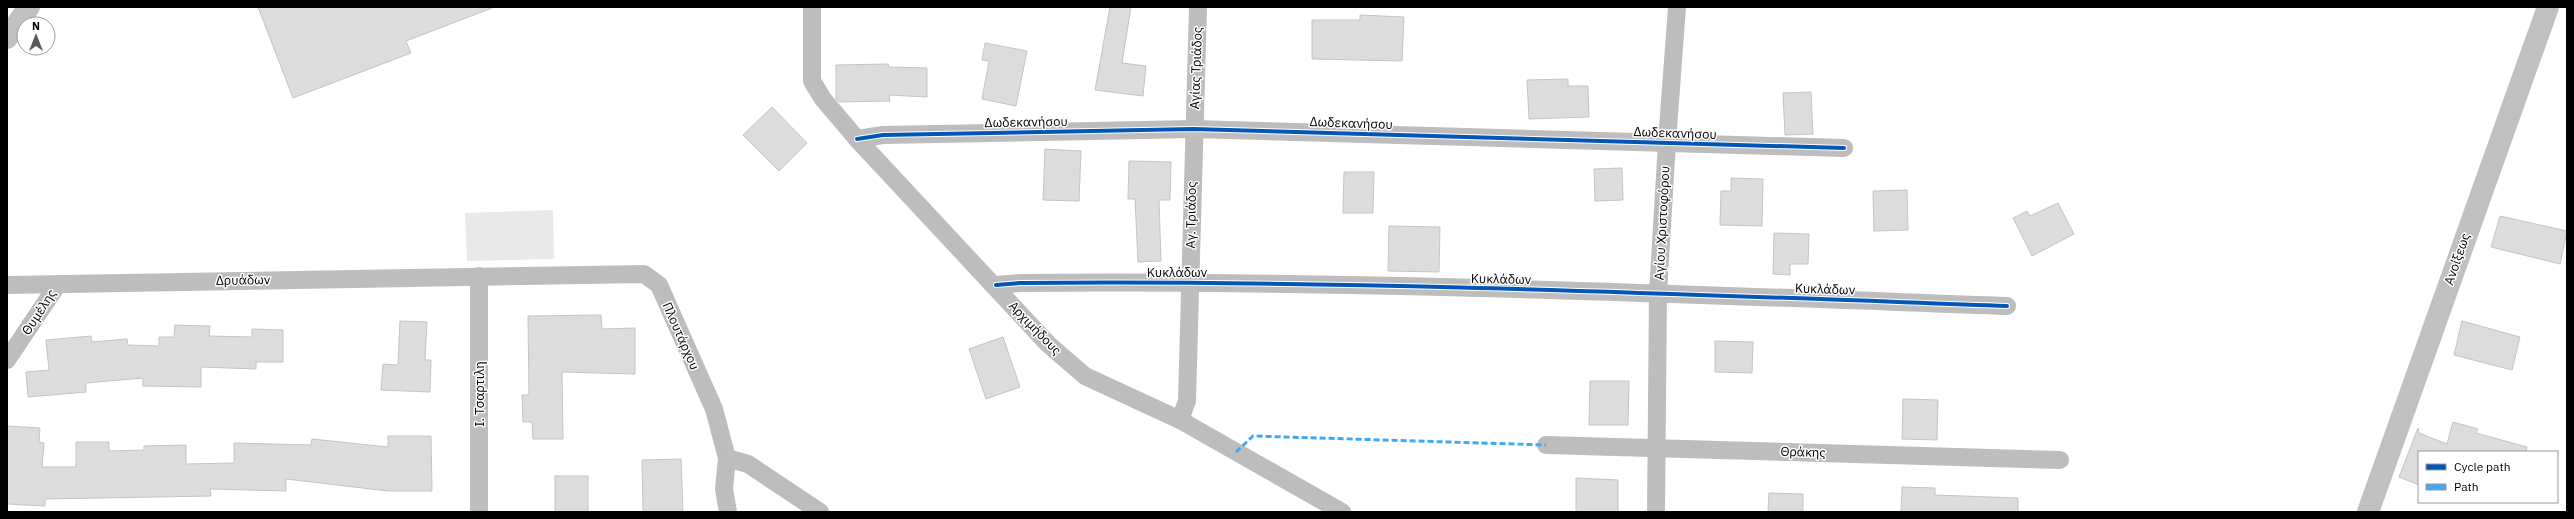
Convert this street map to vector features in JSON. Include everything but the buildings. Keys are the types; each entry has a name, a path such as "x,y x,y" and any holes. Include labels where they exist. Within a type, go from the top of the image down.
{"street":[{"path":"7,38 29,7"},
{"name":"Αρχιμήδους","path":"812,7 812,81 823,99 857,140 996,285 1048,344 1085,376 1180,420 1342,512"},
{"name":"Αγίας Τριάδος","path":"1193,129 1198,7"},
{"name":"Αγίου Χριστοφόρου","path":"1656,512 1658,448 1658,293 1666,142 1677,7"},
{"name":"Ανοίξεως","path":"2368,512 2548,7"},
{"name":"Δωδεκανήσου","path":"857,140 883,135 1193,129 1844,148"},
{"name":"Αγ. Τριάδος","path":"1180,420 1187,401 1193,129"},
{"name":"Πλουτάρχου","path":"479,276 644,274 659,285 714,409 727,458"},
{"name":"Δρυάδων","path":"7,285 479,276"},
{"name":"Ι. Τσαρτιλη","path":"479,276 479,512"},
{"name":"Κυκλάδων","path":"996,285 1020,283 1190,281 1658,293 2007,306"},
{"name":"Θυμέλης","path":"7,360 58,284"},
{"name":"Θράκης","path":"1546,445 2060,460"},
{"path":"728,512 724,489 727,458 748,464 820,512"}],"shaded area":[{"path":"553,210 554,259 467,261 465,213"}],"marked path":[{"path":"1236,452 1253,436 1546,445"}],"cycle path":[{"path":"857,139 883,135 1193,129 1844,148"},
{"path":"996,285 1020,283 1143,283 1390,286 2007,306"}]}
